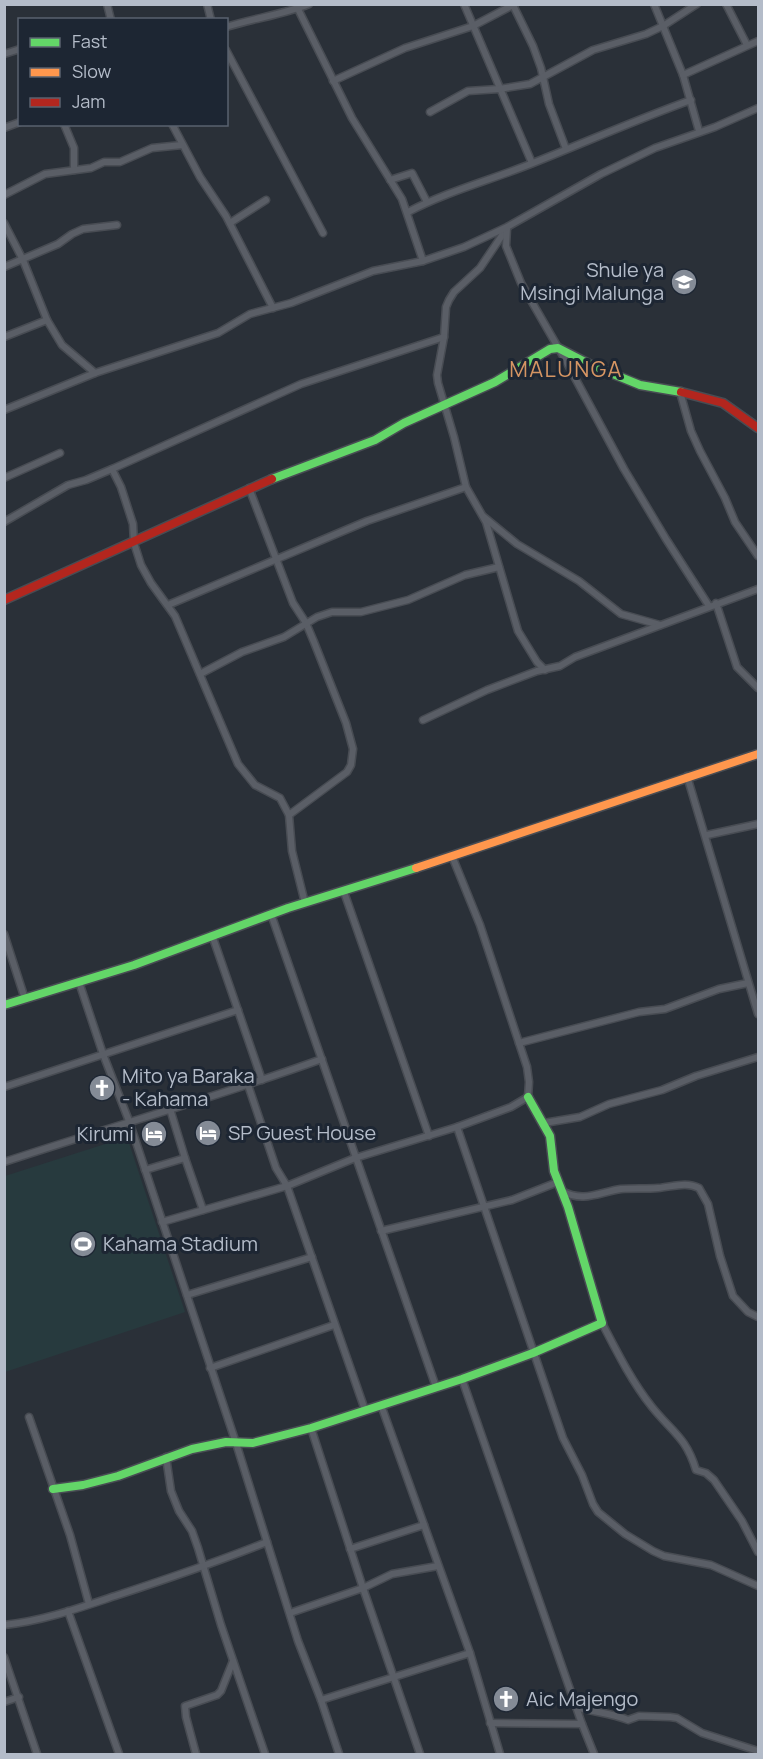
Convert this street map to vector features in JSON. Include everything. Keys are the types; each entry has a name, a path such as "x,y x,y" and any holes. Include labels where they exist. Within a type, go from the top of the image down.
{"street":[{"path":"228,26 298,9 309,4"},
{"path":"464,4 532,164"},
{"path":"654,4 683,75 699,131"},
{"path":"430,112 468,91 499,89 530,84 543,79 572,60 593,50 646,34 663,26 697,4"},
{"path":"726,4 747,45"},
{"path":"333,81 405,48 473,26 514,5 533,46 549,104 566,149"},
{"path":"298,9 352,118 408,212 423,261"},
{"path":"683,75 759,41"},
{"path":"228,54 323,233"},
{"path":"408,212 427,202 532,164 691,100"},
{"path":"4,410 95,372 218,333 250,314 314,295 373,271 423,261 464,247 507,227 601,174 655,148 715,127 759,108"},
{"path":"65,126 74,148 74,170"},
{"path":"173,126 182,145 230,223 273,308"},
{"path":"4,195 45,174 91,168 104,162 120,162 152,148 182,145"},
{"path":"390,180 412,173 427,202"},
{"path":"230,223 266,200"},
{"path":"4,223 23,260 48,320 62,345 95,372"},
{"path":"4,267 58,244 77,231 117,225"},
{"path":"507,227 480,268 454,292 449,300 446,307 444,337 437,375 466,487 483,517 520,636 545,670"},
{"path":"507,227 506,246 521,283 624,469 709,606"},
{"path":"4,337 48,320"},
{"path":"4,522 68,485 112,469 301,384 444,337"},
{"path":"4,600 134,543 249,488 375,440 404,423 495,382 544,352 558,348 591,365 640,385 723,403 759,428"},
{"path":"680,392 691,431 700,451 735,522 759,556"},
{"path":"4,478 60,453"},
{"path":"112,469 133,524 134,543 145,575 168,605 238,764 255,785 280,798 289,815 292,851 305,903"},
{"path":"168,605 367,521 466,487"},
{"path":"249,488 296,609 306,623 338,699 351,741 353,757 349,769 342,777 289,815"},
{"path":"483,517 517,544 579,581 621,614 660,625"},
{"path":"200,674 242,652 284,637 306,623 332,612 361,612 408,600 465,575 499,567"},
{"path":"423,720 474,696 552,669 574,657 759,589"},
{"path":"716,603 737,667 759,688"},
{"path":"4,1005 134,964 271,914 344,892 687,776 759,754"},
{"path":"687,776 759,1014"},
{"path":"706,835 759,824"},
{"path":"452,856 480,925 527,1067 528,1097 550,1136 553,1149 552,1166 562,1191 602,1323 638,1388 685,1444 696,1470 706,1473 714,1480 742,1521 759,1552"},
{"path":"344,892 429,1136"},
{"path":"271,914 436,1387"},
{"path":"4,934 25,999"},
{"path":"212,935 262,1080"},
{"path":"79,982 129,1121 236,1443 298,1641 339,1755"},
{"path":"519,1043 639,1012 671,1007 720,989 748,983"},
{"path":"4,1086 238,1010"},
{"path":"544,1123 580,1117 609,1104 662,1090 707,1072 759,1057"},
{"path":"4,1162 248,1085 322,1059"},
{"path":"248,1085 276,1168 287,1186 365,1410"},
{"path":"162,1222 287,1186 355,1158 457,1127 511,1107 528,1097"},
{"path":"170,1108 203,1210"},
{"path":"457,1127 563,1438 598,1512 625,1534 653,1551 664,1556 711,1565 759,1586"},
{"path":"145,1170 185,1158"},
{"path":"381,1231 512,1200 558,1182"},
{"path":"562,1191 570,1196 581,1198 632,1188 660,1188 687,1184 699,1188 706,1200 733,1296 748,1312 759,1317"},
{"path":"187,1295 312,1257"},
{"path":"53,1489 83,1485 118,1476 166,1457 226,1442 253,1443 311,1428 462,1379 533,1353 602,1323"},
{"path":"210,1368 334,1325"},
{"path":"462,1379 594,1755"},
{"path":"381,1405 470,1653 500,1755"},
{"path":"29,1417 73,1546 89,1604"},
{"path":"311,1428 420,1755"},
{"path":"166,1457 171,1491 179,1511 192,1531 265,1755"},
{"path":"350,1549 424,1525"},
{"path":"4,1625 32,1621 69,1611 203,1568 267,1542"},
{"path":"290,1613 363,1588 392,1574 438,1566"},
{"path":"69,1611 119,1755"},
{"path":"321,1700 470,1653"},
{"path":"4,1657 37,1755"},
{"path":"196,1755 185,1706 217,1695 221,1691 233,1661"},
{"path":"4,1702 19,1697"},
{"path":"576,1707 629,1720 639,1716 670,1716 702,1733 759,1751"},
{"path":"490,1723 582,1724"}],"green space":[{"name":"Kahama Stadium","path":"127,1137 185,1312 5,1372 5,1176"}],"traffic: fast":[{"path":"272,479 375,440 404,423 495,382 550,349 558,348 591,365 640,385 681,392"},
{"path":"4,1005 134,965 288,908 416,868"},
{"path":"53,1489 83,1485 118,1476 192,1449 226,1442 253,1443 311,1428 462,1379 533,1353 602,1323 568,1207 554,1171 550,1136 528,1097"}],"traffic: slow":[{"path":"416,868 758,754"}],"traffic: jam":[{"path":"681,392 723,403 758,428"},
{"path":"4,600 272,479"}],"place":[{"name":"Shule ya Msingi Malunga","path":"684,282"},
{"name":"Mito ya Baraka - Kahama","path":"102,1088"},
{"name":"SP Guest House","path":"208,1133"},
{"name":"Kirumi","path":"154,1134"},
{"name":"Kahama Stadium","path":"83,1244"},
{"name":"Aic Majengo","path":"506,1699"}],"district":[{"name":"MALUNGA","path":"566,369"}]}
